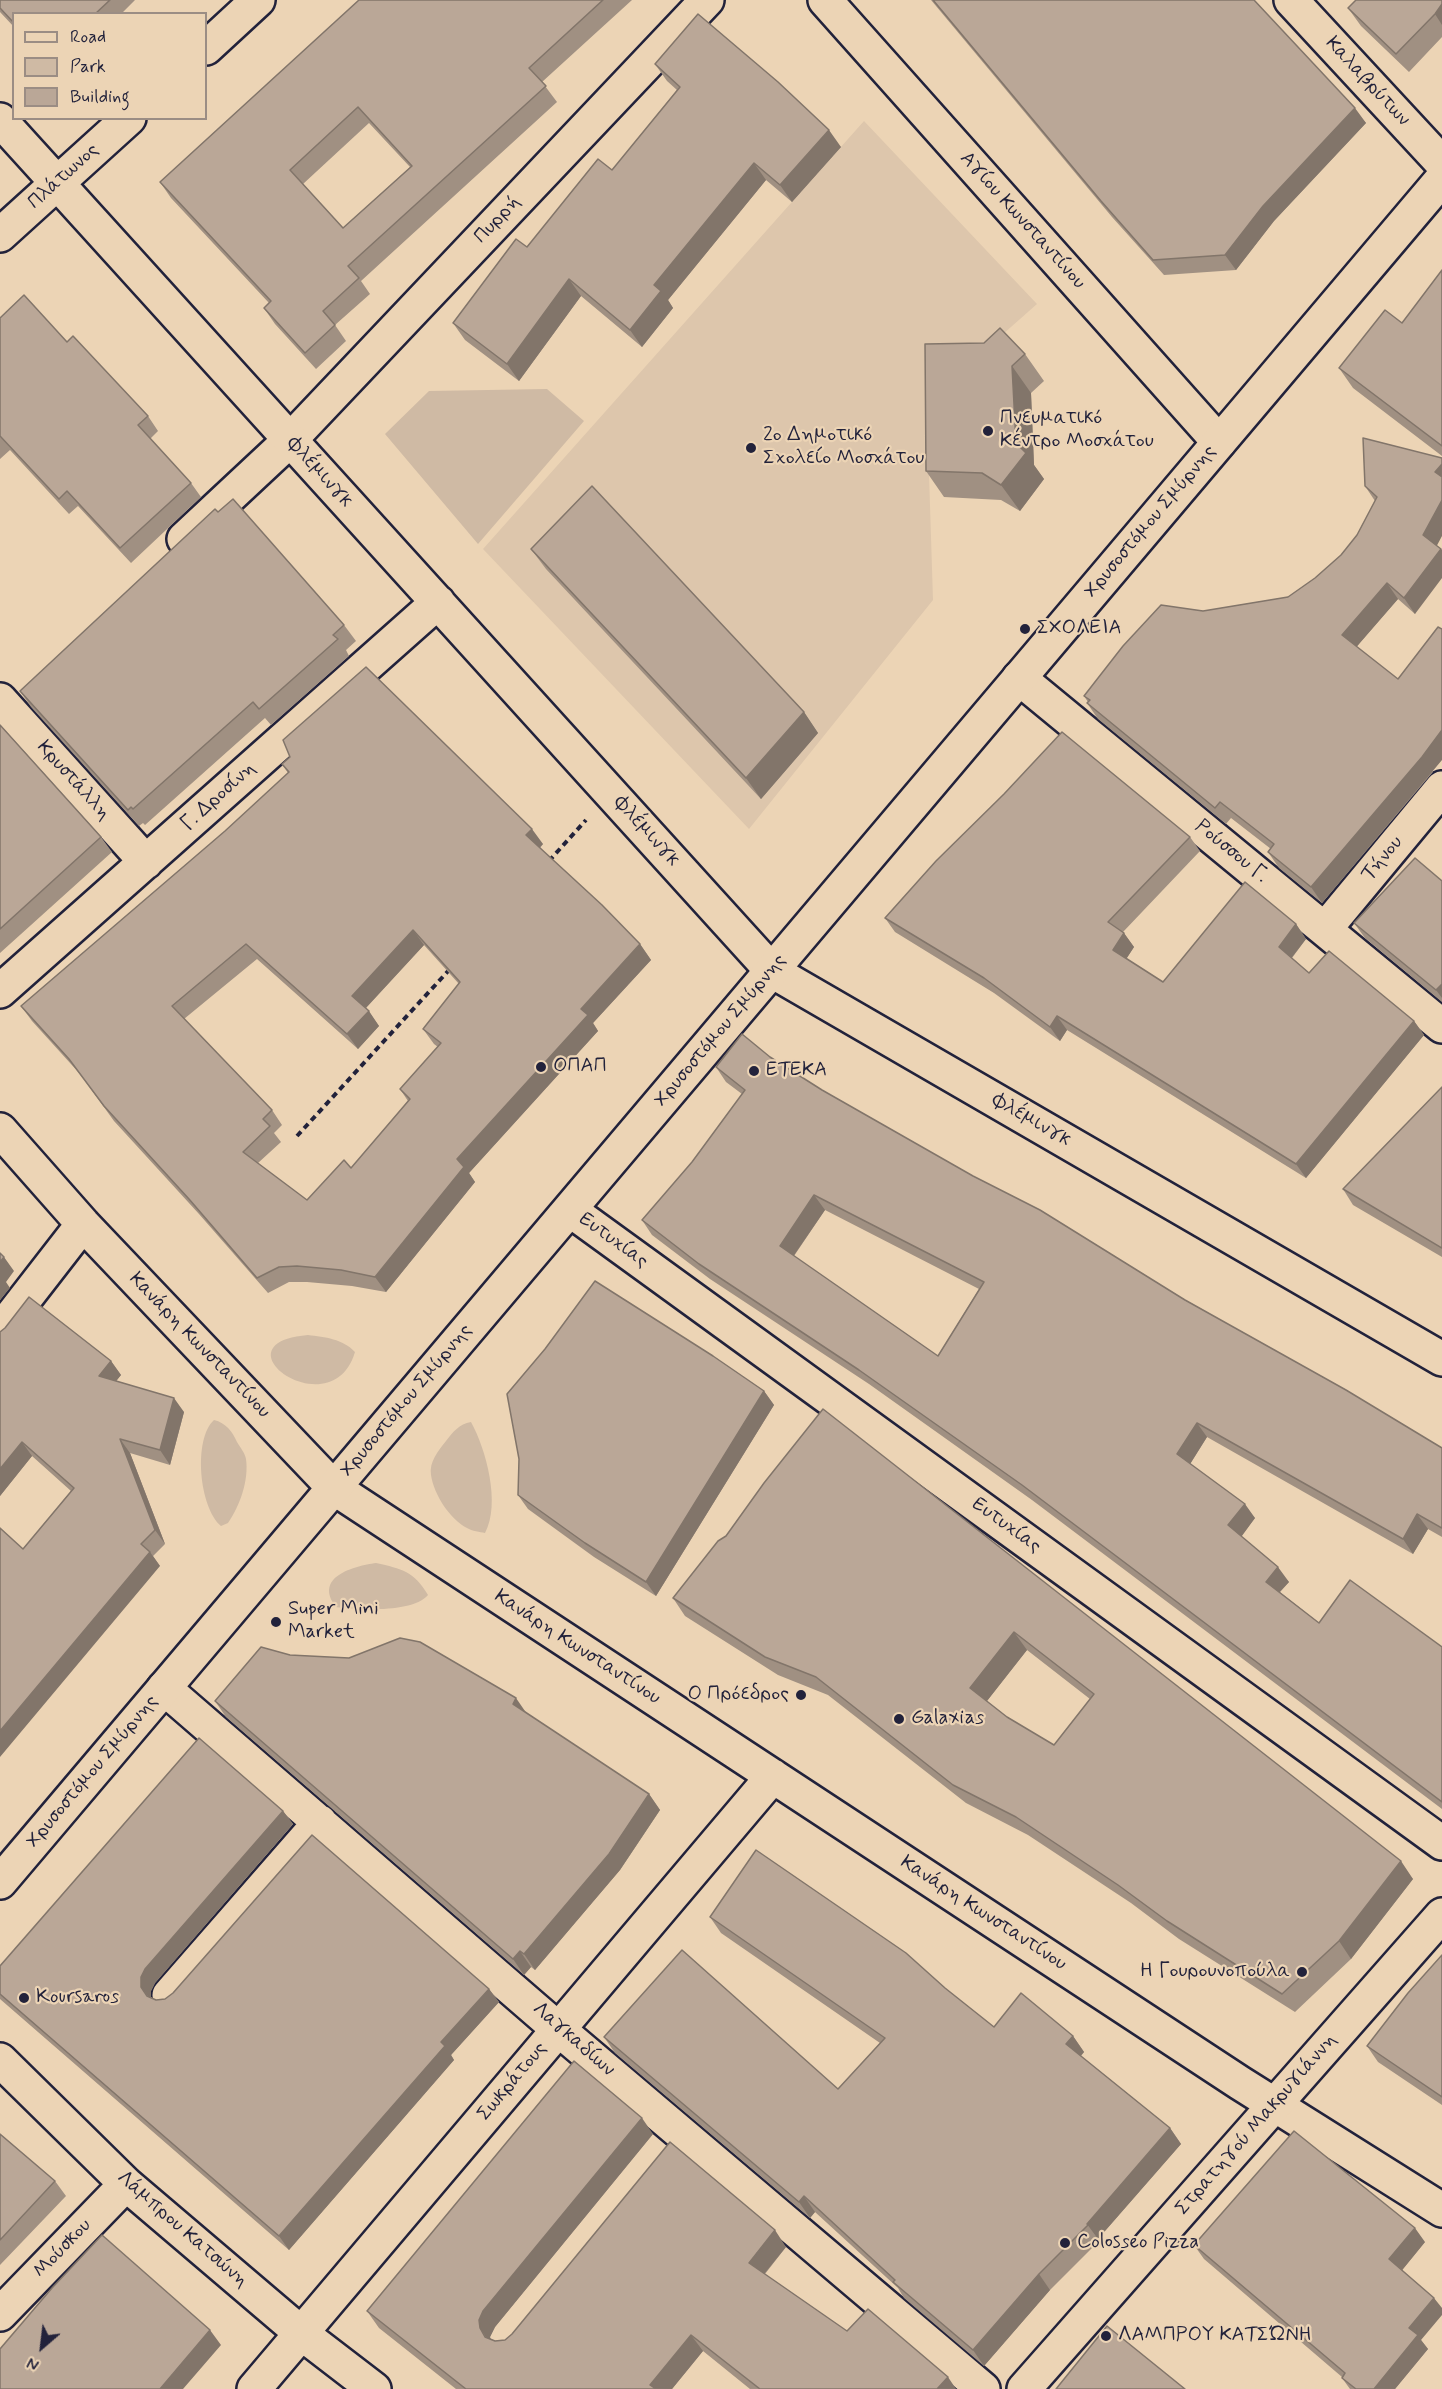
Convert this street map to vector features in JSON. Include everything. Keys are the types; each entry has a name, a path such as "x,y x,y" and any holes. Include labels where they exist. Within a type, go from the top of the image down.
{"street":[{"path":"207,47 258,0"},
{"name":"Πυρρή","path":"161,561 290,440 707,0"},
{"name":"Αγίου Κωνσταντίνου","path":"825,0 1219,442"},
{"name":"Καλαβρύτων","path":"1291,0 1442,163"},
{"name":"Φλέμινγκ","path":"0,120 772,971 1442,1359"},
{"name":"Πλάτωνος","path":"0,235 127,120"},
{"name":"Χρυσοστόμου Σμύρνης","path":"0,1882 1442,179"},
{"name":"Γ. Δροσίνη","path":"0,992 438,602"},
{"name":"Ρούσσου Γ.","path":"1019,678 1442,1026"},
{"path":"3,703 31,682"},
{"name":"Κρυστάλλη","path":"3,703 146,862"},
{"name":"Τήνου","path":"1325,930 1442,788"},
{"name":"Κανάρη Κωνσταντίνου","path":"0,1130 83,1224 333,1488 1275,2106 1442,2210"},
{"name":"Ευτυχίας","path":"570,1210 1442,1844"},
{"path":"0,1330 83,1224"},
{"name":"Λαγκαδίων","path":"164,1688 558,2028 983,2389"},
{"name":"Σωκράτους","path":"254,2389 773,1776"},
{"path":"169,1995 320,1822"},
{"name":"Στρατηγού Μακρυγιάννη","path":"1024,2389 1442,1915"},
{"name":"Λάμπρου Κατσώνη","path":"0,2060 126,2184 301,2333 374,2389"},
{"path":"657,2158 680,2131"},
{"name":"Μούσκου","path":"0,2314 126,2184"}],"path":[{"path":"546,864 611,793"},
{"path":"297,1136 458,960"}],"shaded area":[{"name":"2ο Δημοτικό Σχολείο Μοσχάτου","path":"864,121 1037,304 994,342 925,348 933,600 749,829 483,549"}],"green space":[{"path":"547,389 584,421 478,544 385,434 429,391"},
{"path":"308,1335 339,1341 355,1352 342,1374 324,1383 304,1383 286,1376 274,1364 271,1352 281,1341"},
{"path":"214,1420 222,1423 231,1431 245,1455 247,1467 240,1501 228,1523 221,1526 208,1504 201,1473 203,1442 207,1429"},
{"path":"471,1422 482,1447 492,1492 490,1521 485,1533 469,1529 449,1513 439,1498 431,1475 433,1461 440,1449 457,1429"},
{"path":"376,1563 406,1572 418,1581 428,1595 421,1601 410,1605 385,1609 336,1607 330,1597 329,1588 333,1581 348,1570"}],"building":[{"path":"0,0 110,0 97,12 12,12 12,21 0,8"},
{"path":"359,0 603,0 529,68 546,86 348,266 359,278 323,311 335,325 305,353 264,308 271,301 160,182","holes":["358,107 412,166 343,228 290,170"]},
{"path":"933,0 1254,0 1355,108 1263,206 1225,255 1153,260"},
{"path":"1356,0 1442,0 1442,4 1396,54 1348,8"},
{"path":"698,14 778,82 829,130 780,185 754,163 654,285 661,291 630,330 569,279 507,364 453,323 516,239 527,247 598,159 612,170 680,87 655,64"},
{"path":"1442,270 1442,446 1339,368 1385,310 1402,323"},
{"path":"24,295 67,342 73,336 148,416 138,425 191,483 120,548 67,491 59,499 0,436 0,318"},
{"name":"Πνευματικό Κέντρο Μοσχάτου","path":"1000,328 1025,354 1012,366 1016,443 1026,453 1001,485 982,473 926,471 925,344 984,343"},
{"path":"1363,438 1442,458 1442,464 1435,472 1442,477 1442,500 1423,535 1441,549 1404,598 1387,583 1342,635 1398,679 1438,627 1442,629 1442,730 1422,757 1311,887 1268,852 1274,844 1220,802 1215,808 1087,703 1090,700 1084,696 1123,646 1161,605 1203,611 1288,597 1315,578 1341,555 1357,535 1377,497 1365,486"},
{"path":"592,486 804,712 746,778 531,549"},
{"path":"233,499 344,625 333,635 338,639 259,709 253,702 133,809 131,807 128,810 20,691 215,509 218,512"},
{"path":"366,667 532,829 526,835 602,905 640,944 581,1009 588,1015 457,1159 464,1167 375,1277 341,1270 297,1266 279,1267 257,1278 104,1106 69,1059 21,1006 225,831 289,772 282,764 290,757 283,740","holes":["413,930 460,982 423,1029 441,1043 400,1089 410,1099 351,1168 344,1160 307,1200 243,1152 270,1126 263,1119 272,1110 172,1006 246,944 347,1034 369,1011 352,996"]},
{"path":"0,725 101,837 0,929"},
{"path":"1062,732 1190,837 1108,922 1124,933 1113,950 1163,982 1245,882 1296,924 1279,947 1309,973 1329,951 1414,1021 1296,1164 1057,1016 1050,1027 984,978 885,918 936,861 1004,794"},
{"path":"1415,858 1442,881 1442,984 1436,990 1354,923"},
{"path":"742,1034 770,1057 822,1090 973,1176 1040,1210 1185,1300 1346,1390 1442,1448 1442,1528 1417,1514 1403,1539 1197,1423 1177,1454 1245,1504 1228,1525 1278,1567 1266,1582 1319,1623 1350,1580 1442,1647 1442,1802 1022,1485 859,1370 699,1264 642,1220 692,1162 745,1090 716,1067","holes":["814,1195 984,1282 938,1356 780,1246"]},
{"path":"1442,1087 1442,1248 1343,1189"},
{"path":"595,1281 764,1391 646,1582 585,1543 518,1495 519,1459 507,1394 545,1349"},
{"path":"29,1297 111,1361 99,1376 174,1398 160,1450 120,1439 155,1530 141,1544 150,1552 0,1731 0,1528 23,1549 74,1488 22,1442 0,1469 0,1332"},
{"path":"823,1409 1401,1861 1339,1941 1282,1994 1167,1921 1118,1885 1016,1817 953,1785 816,1677 765,1657 673,1598 718,1541 726,1536 764,1483","holes":["1014,1632 1094,1694 1054,1745 1007,1717 970,1688"]},
{"path":"400,1638 420,1642 516,1698 513,1704 649,1794 609,1854 524,1954 520,1951 513,1959 215,1701 261,1647 290,1655 349,1658"},
{"path":"199,1738 283,1811 145,1969 141,1977 141,1987 147,1996 156,2000 165,1999 173,1993 312,1835 489,1989 441,2042 445,2046 279,2236 0,1994 0,1966"},
{"path":"756,1850 906,1953 994,2027 1021,1993 1073,2036 1066,2044 1170,2128 1088,2225 1039,2274 973,2350 893,2282 895,2280 804,2196 799,2202 604,2037 682,1950 838,2089 885,2038 710,1917"},
{"path":"1442,1955 1442,2097 1367,2046 1408,1993"},
{"path":"574,2061 642,2118 483,2311 479,2320 485,2337 495,2341 505,2340 512,2334 670,2142 775,2230 749,2263 847,2331 868,2309 948,2377 937,2389 760,2389 691,2335 650,2385 656,2389 466,2389 367,2311"},
{"path":"1294,2131 1415,2228 1389,2259 1434,2298 1409,2328 1418,2335 1374,2389 1356,2389 1342,2378 1345,2373 1194,2245"},
{"path":"0,2134 55,2181 0,2240"},
{"path":"102,2235 210,2330 160,2389 0,2389 0,2349 52,2288"},
{"path":"1107,2326 1185,2389 1056,2389"}],"place":[{"name":"Πνευματικό Κέντρο Μοσχάτου","path":"988,431"},
{"name":"2ο Δημοτικό Σχολείο Μοσχάτου","path":"751,448"},
{"name":"ΣΧΟΛΕΙΑ","path":"1025,629"},
{"name":"ΟΠΑΠ","path":"541,1067"},
{"name":"ΕΤΕΚΑ","path":"754,1071"},
{"name":"Super Mini Market","path":"276,1622"},
{"name":"Ο Πρόεδρος","path":"801,1695"},
{"name":"Galaxias","path":"899,1719"},
{"name":"Η Γουρουνοπούλα","path":"1302,1972"},
{"name":"Koursaros","path":"24,1998"},
{"name":"Colosseo Pizza","path":"1065,2243"},
{"name":"ΛΑΜΠΡΟΥ ΚΑΤΣΏΝΗ","path":"1106,2336"}]}
